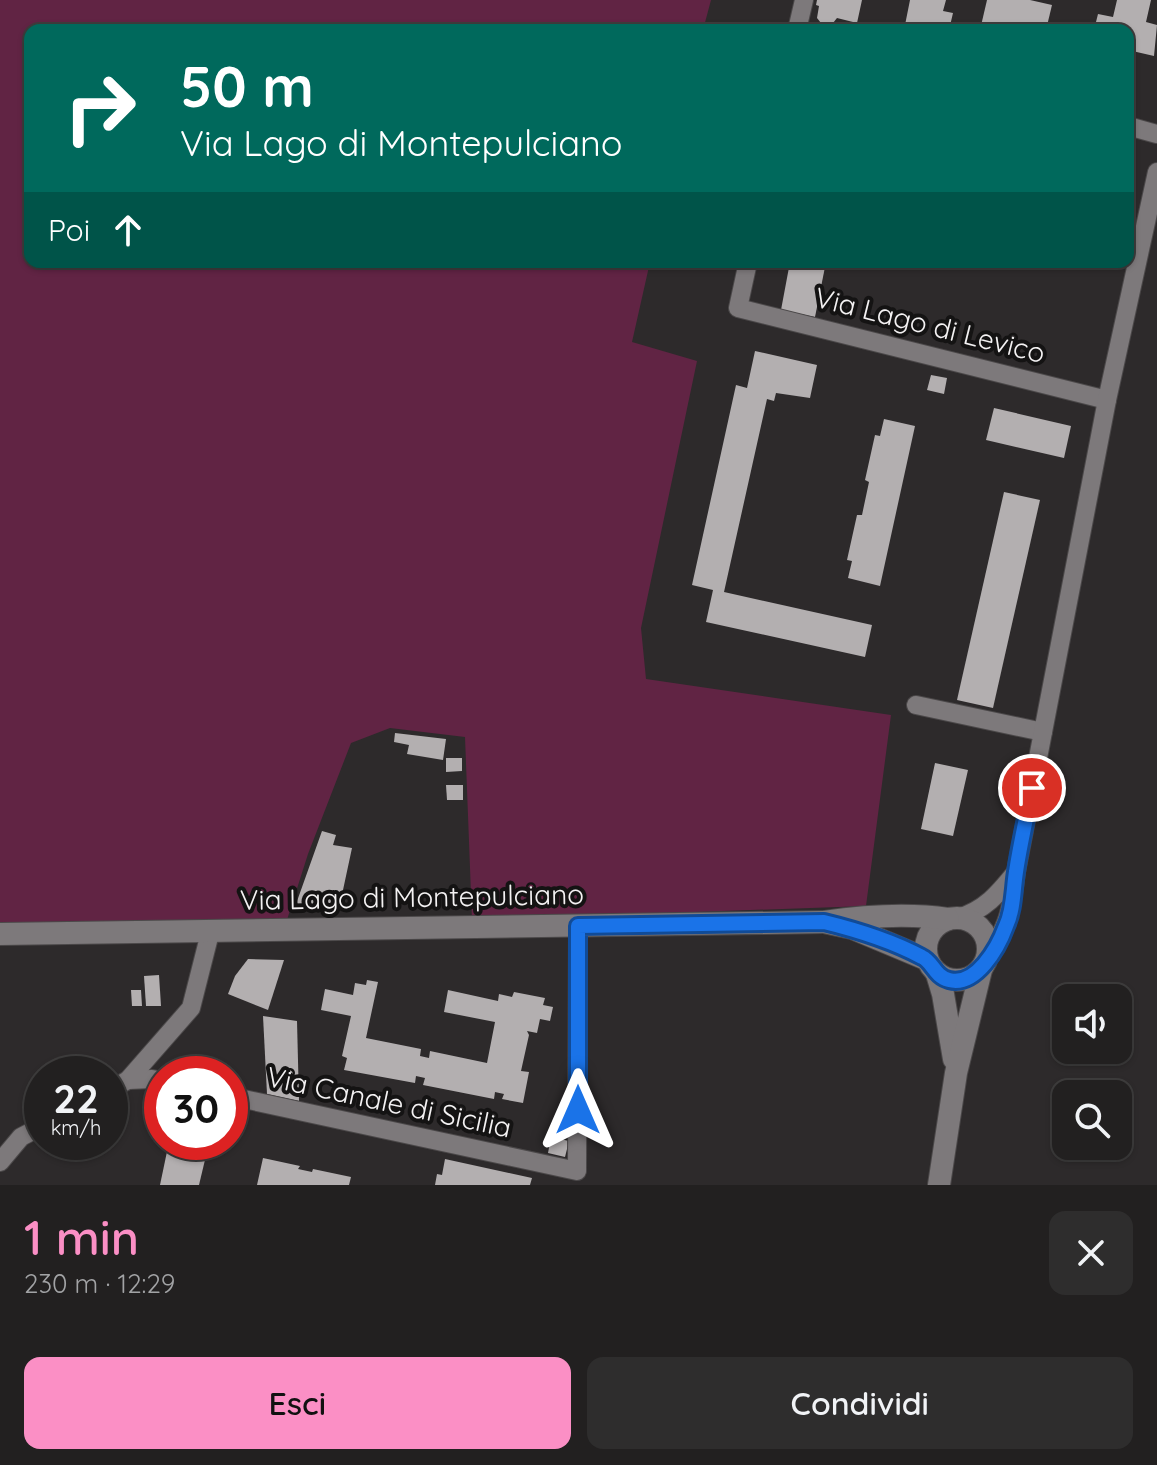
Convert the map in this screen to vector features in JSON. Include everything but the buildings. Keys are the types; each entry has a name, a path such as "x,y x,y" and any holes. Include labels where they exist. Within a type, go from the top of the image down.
{"street":[{"path":"798,24 804,0"},
{"path":"1134,128 1157,134"},
{"path":"932,966 945,979 964,980 983,966 1006,927 1012,906 1107,400 1157,172"},
{"name":"Via Lago di Levico","path":"747,268 738,308 1107,400"},
{"path":"916,705 1043,732"},
{"path":"956,1073 943,994 926,940 931,931 953,919 975,913 994,899 1016,872"},
{"name":"Via Lago di Montepulciano","path":"0,934 824,922 859,916 923,915 953,919"},
{"path":"939,1185 956,1073 987,942 984,933 968,920 953,919"},
{"name":"Via Lago di Montepulciano","path":"824,922 852,928 932,966"},
{"name":"Via Canale di Sicilia","path":"248,1100 577,1171 578,926"},
{"path":"128,1080 191,1008 211,929"},
{"path":"128,1080 144,1079"},
{"path":"0,1162 24,1135"}],"shaded area":[{"path":"0,0 711,0 705,24 24,24 24,268 649,268 632,342 697,361 641,628 646,679 891,715 866,906 472,920 465,737 390,728 351,743 308,854 286,923 0,929"}],"route":[{"path":"578,1110 578,926 824,922 852,928 926,959 930,967 945,979 964,980 981,970 1006,927 1032,788"}]}
